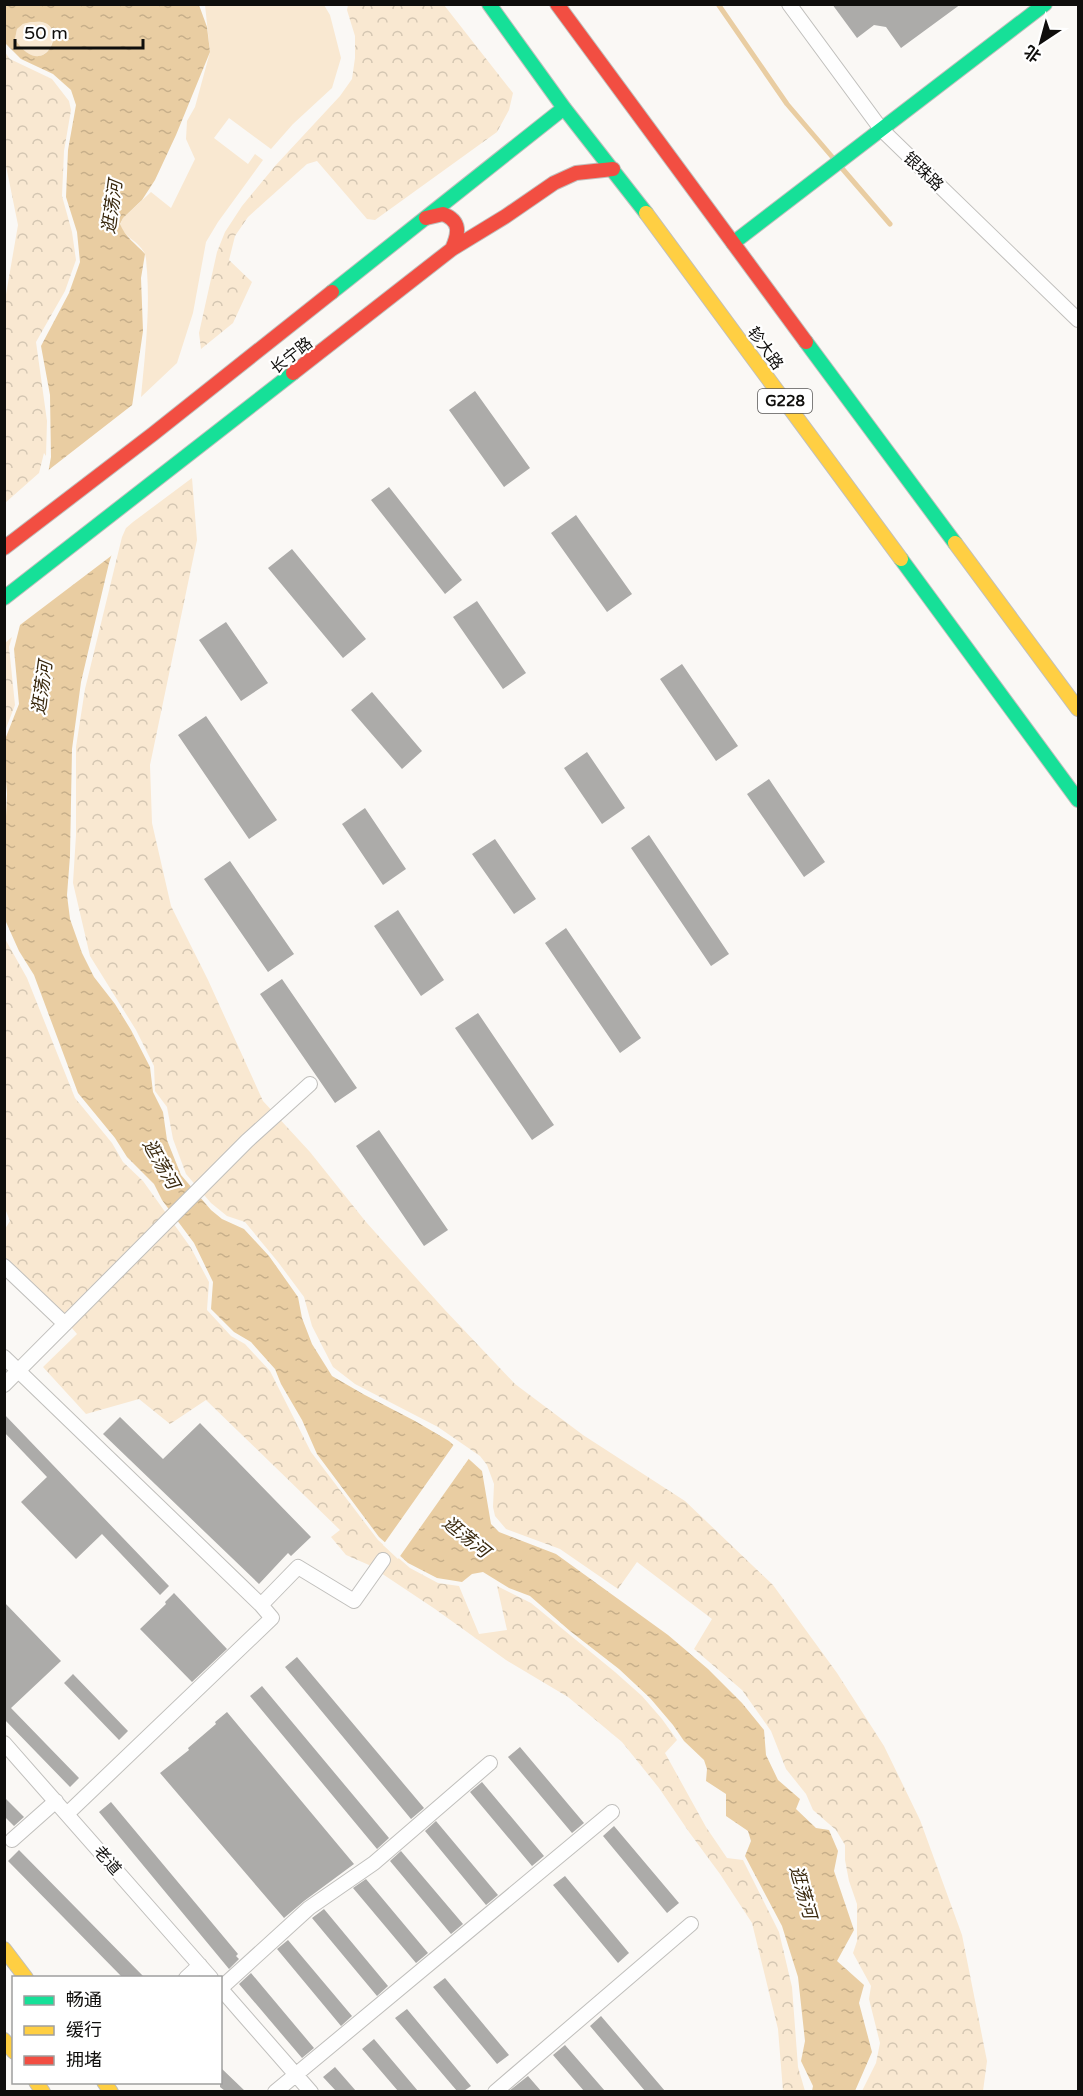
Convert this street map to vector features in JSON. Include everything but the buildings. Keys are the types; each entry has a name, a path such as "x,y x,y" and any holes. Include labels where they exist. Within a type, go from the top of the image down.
{"main road":[{"name":"轸大路","path":"489,4 1078,800"},
{"name":"G228","path":"558,4 1078,709"},
{"path":"733,243 1045,4"},
{"name":"长宁路","path":"4,548 153,434 564,108"},
{"name":"长宁路","path":"4,598 452,249 554,183 576,173 613,169"},
{"path":"426,218 443,214 455,221 459,227 459,235 452,249"},
{"path":"4,1949 25,1976"}],"street":[{"name":"银珠路","path":"789,4 881,129 1078,320"},
{"path":"4,1385 229,1160 310,1084"},
{"path":"4,1266 65,1324"},
{"path":"4,1357 272,1618 67,1814"},
{"path":"261,1605 298,1567 354,1601 383,1560"},
{"name":"老道","path":"4,1743 210,1976"},
{"path":"222,1987 309,1908 374,1863 490,1763"},
{"path":"12,1840 56,1801"},
{"path":"275,2091 612,1812"},
{"path":"495,2091 691,1924"},
{"path":"187,1976 200,1965"},
{"path":"222,1989 311,2091"}],"green space":[{"path":"205,5 324,5 330,15 341,58 332,88 293,124 271,149 229,118 214,138 248,164 255,154 263,160 206,242 193,313 177,363 141,397 147,318 146,259 141,248 120,225 123,218 151,192 171,208 195,159 186,139 187,121 195,107 210,52"},
{"path":"348,5 444,5 513,93 509,110 497,132 375,220 367,219 317,161 307,164 248,217 235,236 229,260 252,282 233,323 201,349 199,333 217,252 225,232 242,206 275,166 340,96 352,79 355,36 347,10"},
{"path":"31,22 43,22 51,28 52,43 42,55 34,56 25,51 15,39 17,29"},
{"path":"4,51 10,59 52,79 69,101 71,110 64,151 62,196 72,232 76,260 65,291 36,342 47,421 46,456 44,453 39,473 5,503 4,306 18,225 5,161"},
{"path":"192,478 197,540 150,765 152,823 171,906 208,980 263,1101 310,1152 366,1222 515,1384 583,1435 685,1501 773,1585 837,1673 884,1746 920,1820 962,1935 987,2061 983,2091 862,2091 876,2063 880,2043 869,1999 871,1986 853,1953 857,1941 857,1904 849,1881 845,1845 836,1830 813,1810 806,1794 786,1769 771,1731 742,1690 694,1649 712,1619 637,1562 618,1589 560,1549 506,1529 495,1516 494,1484 487,1465 480,1456 438,1427 355,1384 333,1367 312,1326 304,1297 278,1262 245,1222 227,1216 211,1203 186,1174 173,1139 167,1107 155,1091 154,1066 136,1030 90,956 73,883 76,835 76,747 85,689 122,537 126,528 133,522"},
{"path":"12,637 9,647 15,705 5,731 5,643"},
{"path":"4,937 27,978 75,1098 112,1143 123,1162 143,1181 191,1248 209,1282 207,1310 231,1336 245,1344 270,1371 311,1452 378,1540 410,1568 438,1583 459,1586 479,1634 507,1630 497,1586 531,1603 642,1696 677,1740 665,1753 706,1827 727,1858 743,1860 779,1932 792,1987 798,2067 805,2091 783,2091 778,2029 752,1923 659,1788 622,1742 568,1697 506,1660 369,1565 346,1555 331,1537 340,1530 206,1400 170,1424 139,1399 86,1414 43,1367 77,1334 5,1260 5,1229 10,1221 4,1206"}],"water":[{"name":"逛荡河","path":"4,5 199,5 207,27 210,52 155,180 142,200 123,218 120,224 128,237 145,254 141,278 143,331 121,482 119,532 109,563 81,682 72,749 67,895 70,919 82,953 94,977 131,1030 150,1067 153,1092 163,1112 167,1140 181,1175 211,1210 222,1219 244,1229 269,1256 298,1297 302,1318 312,1344 332,1376 449,1441 482,1471 491,1524 499,1532 556,1554 668,1635 708,1669 742,1703 764,1730 766,1755 778,1780 800,1799 796,1809 816,1828 829,1830 838,1851 834,1871 854,1930 837,1961 864,1985 859,2003 872,2052 855,2091 812,2091 813,2086 801,2061 805,2041 798,1977 782,1926 745,1856 751,1841 748,1831 726,1816 726,1794 706,1781 707,1769 704,1760 684,1741 650,1698 619,1669 530,1596 509,1588 483,1572 472,1574 462,1582 437,1578 408,1563 379,1537 317,1454 275,1369 251,1342 234,1332 211,1309 213,1282 194,1243 162,1200 154,1184 127,1157 115,1138 78,1093 34,975 19,951 6,922 4,860 7,794 4,751 6,737 19,704 14,649 24,609 51,457 50,395 41,346 69,293 80,262 77,232 66,197 68,150 76,105 71,90 53,74 21,59 6,44","holes":["45,23 51,28 53,35 52,43 42,55 34,56 25,51 15,39 17,29 23,24"]}],"pier":[{"path":"136,402 124,482 122,532 115,553 16,628 33,553 46,472"},
{"path":"455,1443 470,1457 398,1559 383,1545"}],"waterway":[{"path":"718,4 787,104 834,159"},
{"path":"840,166 890,224"}],"traffic: fast":[{"path":"489,4 564,108 646,213"},
{"path":"733,243 1045,4"},
{"path":"332,292 564,108"},
{"path":"806,342 955,543"},
{"path":"4,598 293,373"},
{"path":"901,559 1078,800"}],"traffic: slow":[{"path":"646,213 901,559"},
{"path":"955,543 1078,709"},
{"path":"4,1949 24,1976"},
{"path":"4,2040 12,2050"},
{"path":"37,2084 43,2092"},
{"path":"105,2084 111,2092"}],"traffic: jam":[{"path":"557,4 806,342"},
{"path":"293,373 452,249 554,183 576,173 613,169"},
{"path":"426,218 443,214 453,220 457,233 452,249"},
{"path":"4,548 153,434 332,292"}]}
